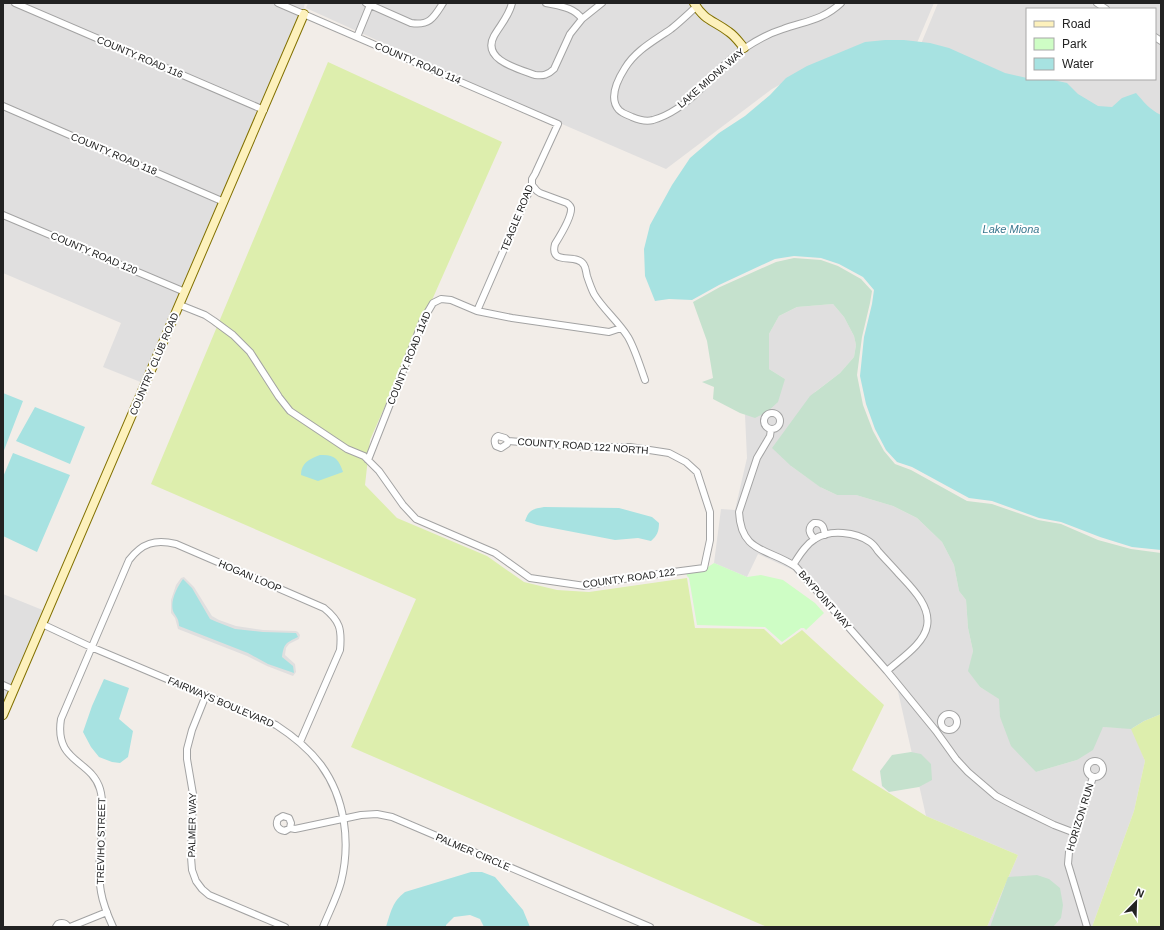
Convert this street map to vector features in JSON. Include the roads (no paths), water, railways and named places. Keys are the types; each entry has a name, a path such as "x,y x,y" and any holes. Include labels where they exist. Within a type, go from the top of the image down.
{"street":[{"name":"COUNTY ROAD 116","path":"15,3 264,110"},
{"name":"COUNTY ROAD 114","path":"278,3 558,124"},
{"path":"357,37 368,4 412,23 418,24 429,22 442,3"},
{"path":"512,3 507,18 492,42 494,54 502,61 535,75 545,75 554,69 570,34 582,19 602,3"},
{"path":"546,3 575,11 582,19"},
{"name":"LAKE MIONA WAY","path":"695,5 672,28 643,48 630,61 620,76 614,92 614,99 615,105 623,113 638,120 654,120 685,103 728,61 744,48 778,30 818,18 841,3"},
{"path":"695,5 703,16 730,32 744,48"},
{"name":"COUNTRY CLUB ROAD","path":"3,715 304,14"},
{"name":"COUNTY ROAD 118","path":"3,106 224,202"},
{"name":"TEAGLE ROAD","path":"477,312 532,184 532,179 558,124"},
{"path":"532,184 540,193 569,205 570,214 554,249 555,253 560,257 582,261 585,266 591,289 596,298 629,339 645,380"},
{"name":"COUNTY ROAD 120","path":"3,215 185,292"},
{"name":"COUNTY ROAD 114D","path":"368,460 423,320 430,307 436,301 441,299 450,300 477,312 512,318 610,332 621,328"},
{"name":"COUNTY ROAD 122","path":"180,305 214,320 233,335 250,352 279,397 290,411 347,449 364,456 379,471 403,505 416,519 494,553 530,578 585,586 635,577 704,568"},
{"name":"BAYPOINT WAY","path":"771,429 770,436 757,458 739,512 739,521 742,532 749,542 757,548 793,565 887,671 960,763 982,784 996,796 1034,816 1075,833"},
{"name":"COUNTY ROAD 122 NORTH","path":"508,441 584,447 630,447 669,453 686,462 697,472 710,512 710,540 704,568"},
{"path":"815,539 811,536 809,531 814,523 820,523 823,525 826,535"},
{"path":"793,565 807,546 815,539 826,535 838,533 855,535 871,542 916,594 925,608 928,625 918,644 887,671"},
{"name":"HOGAN LOOP","path":"92,647 130,560 136,551 154,542 165,541 176,544 324,608 333,616 339,625 341,638 340,650 300,742"},
{"name":"FAIRWAYS BOULEVARD","path":"42,624 92,647 276,725 300,742 321,765 335,789 344,819 346,837 344,870 341,883 323,927"},
{"name":"TREVIHO STREET","path":"92,647 61,719 60,734 66,750 96,779 100,787 103,803 100,879 101,893 113,927"},
{"path":"3,685 14,690"},
{"name":"PALMER WAY","path":"206,695 192,730 187,749 193,794 192,870 196,881 209,895 285,927"},
{"path":"936,731 942,726"},
{"name":"HORIZON RUN","path":"1087,927 1068,864 1069,852 1093,777"},
{"name":"PALMER CIRCLE","path":"290,828 295,829 377,814 392,817 650,927"},
{"path":"56,927 58,924 63,923 69,927 107,912"}],"water":[{"name":"Lake Miona","path":"904,40 930,43 949,48 1005,73 1026,78 1026,80 1054,80 1067,83 1078,94 1098,106 1112,107 1122,98 1136,93 1150,108 1161,115 1161,550 1132,547 1061,522 1039,518 992,501 969,498 912,467 897,462 886,450 875,429 866,404 860,376 864,337 874,290 863,277 839,264 821,258 794,256 775,259 719,285 692,300 669,299 655,301 645,276 644,249 650,225 672,185 690,158 719,133 745,116 770,95 786,78 807,66 865,42"},
{"path":"3,393 23,401 3,453"},
{"path":"35,407 85,427 70,464 16,441"},
{"path":"13,453 70,475 37,552 3,536 3,477"},
{"path":"320,455 329,455 335,458 340,464 343,472 318,481 301,475 304,464 312,458"},
{"path":"537,508 619,508 652,517 659,523 659,528 651,541 638,538 615,540 537,525 525,521 528,514 532,511"},
{"path":"183,579 192,588 210,619 235,629 296,633 298,637 286,644 282,657 293,666 294,673 268,664 248,653 179,626 178,619 173,611 172,603 176,590"},
{"path":"104,679 129,688 119,719 133,731 128,757 120,763 112,762 99,757 91,747 83,732 92,706"},
{"path":"471,872 482,872 495,877 523,910 530,927 484,927 480,919 470,915 454,917 446,925 446,927 386,927 397,900 405,892"}]}
